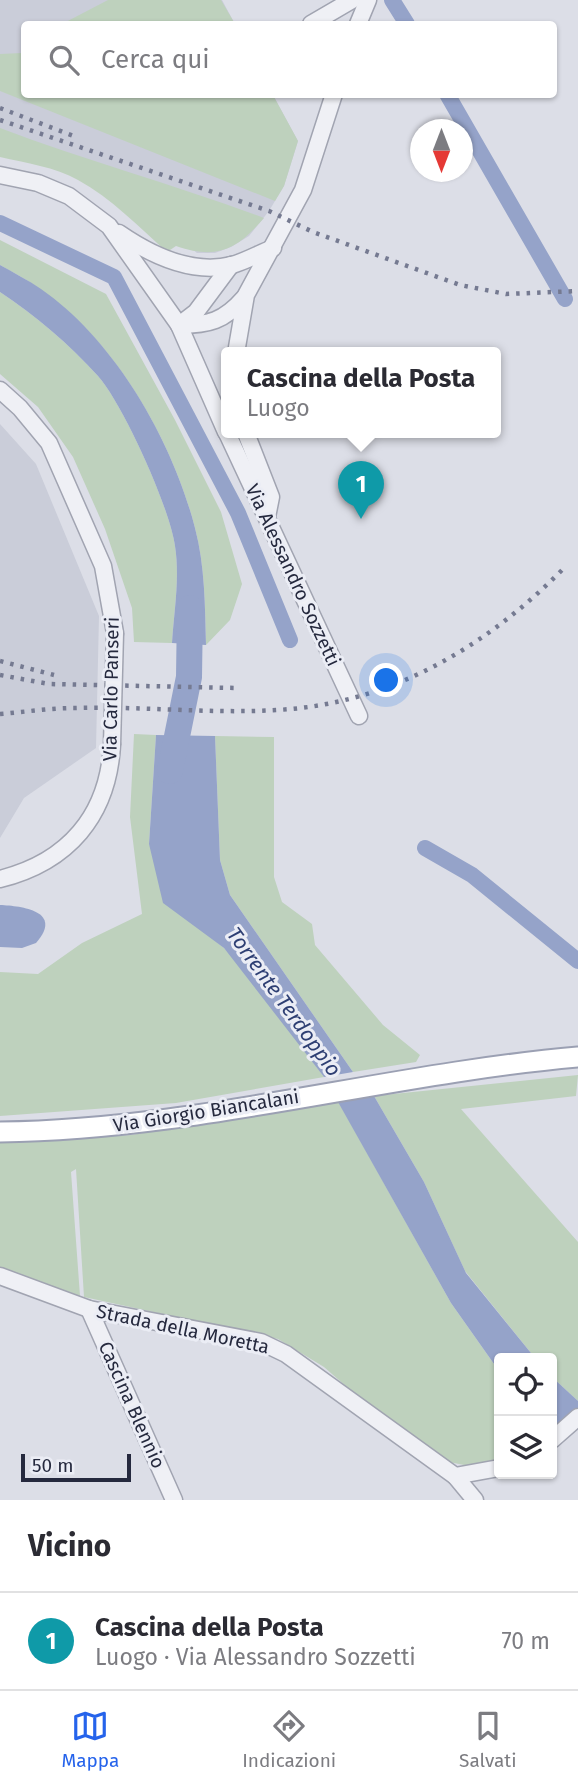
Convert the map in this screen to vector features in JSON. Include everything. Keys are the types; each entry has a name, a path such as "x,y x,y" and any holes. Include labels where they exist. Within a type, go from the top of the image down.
{"main road":[{"name":"Via Giorgio Biancalani","path":"0,1132 82,1129 186,1117 459,1069 578,1057"}],"street":[{"path":"316,21 352,0"},
{"path":"359,21 368,0"},
{"path":"179,325 206,324 220,320 246,295 303,190 333,98"},
{"name":"Via Alessandro Sozzetti","path":"0,175 38,183 69,197 109,226 179,325 221,420"},
{"path":"109,226 149,253 187,265 231,265 273,248"},
{"path":"179,325 196,312 231,265"},
{"path":"237,347 246,295"},
{"name":"Via Carlo Panseri","path":"0,390 20,408 49,443 103,566 115,633 112,745 103,797 71,844 39,866 0,880"},
{"name":"Via Alessandro Sozzetti","path":"229,438 359,716"},
{"path":"248,438 271,497 267,517"},
{"name":"Strada della Moretta","path":"0,1276 89,1309 261,1342 286,1354 455,1476 475,1500"},
{"name":"Cascina Blennio","path":"89,1309 174,1500"},
{"path":"557,1436 578,1417"},
{"path":"455,1476 494,1469"}],"shaded area":[{"path":"0,0 222,0 233,21 21,21 21,98 275,98 298,141 284,186 269,211 249,236 215,253 197,253 125,195 0,146"},
{"path":"0,424 36,464 99,616 96,748 24,798 0,838"}],"green space":[{"path":"108,0 221,0 233,21 68,21"},
{"path":"21,53 21,98 275,98 298,141 284,186 275,201 0,91 0,54"},
{"path":"0,128 264,218 245,238 225,249 203,252 176,246 167,252 113,204 78,180 50,169 0,157"},
{"path":"0,240 106,294 175,420 221,512 242,584 230,620 206,645 204,586 195,528 185,495 156,428 117,365 94,337 68,311 41,290 0,265"},
{"path":"0,292 39,321 87,364 108,390 132,432 155,483 175,546 177,582 172,643 134,642 132,608 105,529 73,457 38,407 0,374"},
{"path":"134,734 156,735 149,844 198,927 224,948 249,976 324,1077 176,1103 0,1116 0,972 38,974 82,943 142,914 130,817"},
{"path":"215,736 274,737 274,877 282,902 312,924 315,945 383,1025 420,1055 416,1062 353,1072 230,895 220,860"},
{"path":"578,1075 576,1096 461,1109 578,1242 578,1401 557,1382 557,1353 531,1353 465,1271 424,1182 374,1096"},
{"path":"338,1101 451,1303 494,1364 494,1462 474,1467 449,1462 380,1416 324,1367 278,1339 84,1297 76,1169 71,1172 80,1296 0,1267 0,1142 131,1135"}],"water":[{"path":"0,265 41,289 94,336 138,396 156,428 185,495 195,528 204,586 206,645 172,643 177,570 175,546 155,483 120,409 98,376 76,353 0,292"},
{"path":"156,735 215,736 220,860 230,895 353,1072 324,1077 224,948 163,903 149,844"},
{"path":"0,905 28,909 43,917 43,932 36,943 22,948 0,947"},
{"path":"374,1096 424,1182 466,1273 531,1353 494,1353 494,1364 451,1303 338,1102"},
{"path":"557,1382 578,1401 578,1408 557,1426"}],"waterway":[{"path":"392,0 405,21"},
{"path":"449,98 565,299"},
{"path":"0,223 114,277 238,513 290,640"},
{"name":"Torrente Terdoppio","path":"170,771 189,677 190,608"},
{"path":"425,848 472,875 578,961"}],"railway":[{"path":"0,108 76,137"},
{"path":"0,120 269,211 313,232 460,285 506,294 578,291"},
{"path":"0,714 74,708 277,710 319,705 359,696 398,683 435,666 470,645 536,595 566,566"},
{"path":"0,661 54,675"},
{"path":"0,675 49,684 237,688"}],"place":[{"name":"Cascina della Posta","path":"361,519"}]}
